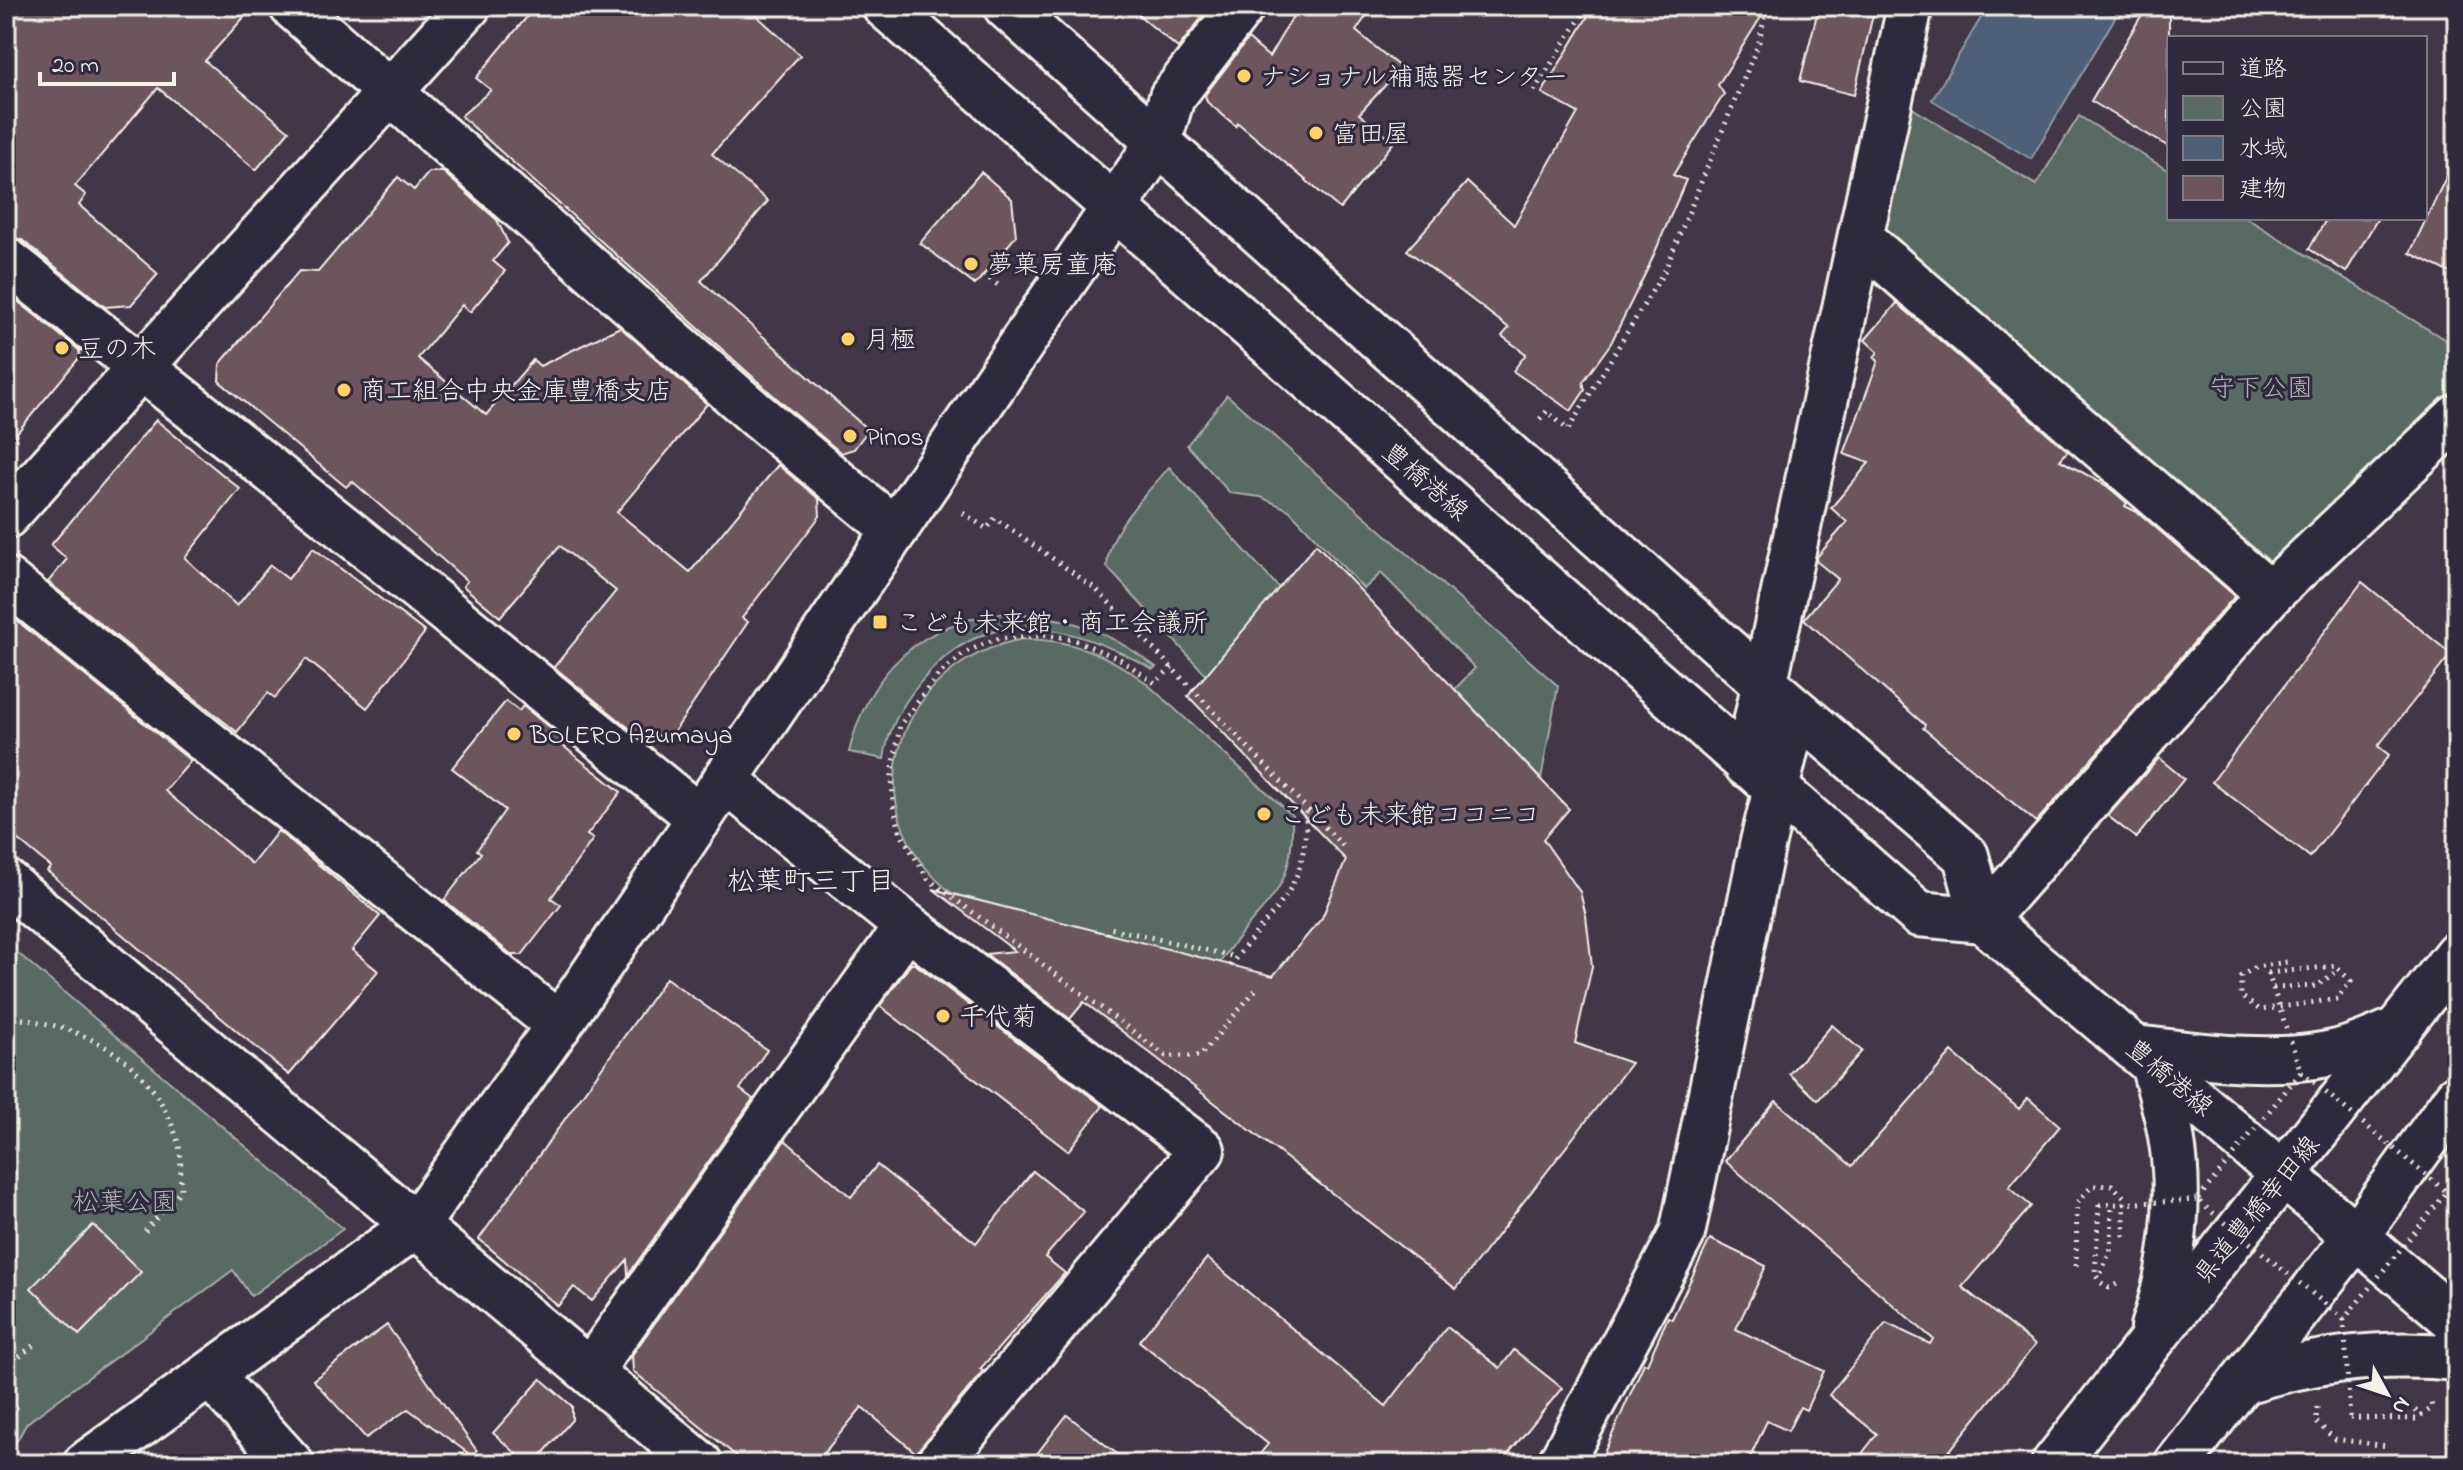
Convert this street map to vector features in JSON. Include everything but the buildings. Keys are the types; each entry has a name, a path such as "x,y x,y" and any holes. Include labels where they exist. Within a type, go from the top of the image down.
{"street":[{"path":"292,6 747,406 895,530"},
{"path":"6,516 468,6"},
{"name":"豊橋港線","path":"885,6 1919,914 1983,920 2457,1322"},
{"path":"1006,6 1325,287 1781,698 1966,856 1983,920"},
{"path":"86,1464 416,1225 559,1025 1158,143 1172,97 1242,6"},
{"path":"1560,1464 1682,1234 1761,777 1781,698 1861,239 1910,6"},
{"path":"1861,239 2270,594"},
{"path":"6,260 700,818"},
{"path":"1983,920 2270,594 2457,417"},
{"path":"6,580 559,1025"},
{"path":"725,780 907,926 1202,1150 938,1464"},
{"path":"6,882 700,1464"},
{"path":"590,1371 907,926"},
{"name":"県道豊橋幸田線","path":"2054,1464 2457,954"},
{"path":"2145,1348 2166,1280 2174,1191 2172,1138 2144,1055 2252,1059 2328,1054 2399,1029"},
{"path":"2177,1464 2357,1235 2457,1097"},
{"path":"2244,1381 2289,1367 2383,1355 2457,1358"},
{"path":"210,1375 291,1464"}],"path":[{"path":"1534,91 1588,6"},
{"path":"1540,419 1547,411 1568,430 1665,270 1759,42 1767,6"},
{"path":"983,274 1002,288"},
{"path":"963,513 987,529 995,518 1096,589 1344,847"},
{"path":"1172,667 1155,683 1097,647 1048,635 995,639 966,652 938,675 900,725 892,775 893,806 901,834 928,879 1166,1056 1200,1056 1220,1036 1258,987"},
{"path":"1230,966 1295,886 1306,848 1306,808"},
{"path":"1108,934 1110,928 1236,957"},
{"path":"2287,962 2256,967 2241,976 2241,996 2260,1010 2337,999 2351,981 2335,966 2268,973 2273,988 2301,1072 2447,1192"},
{"path":"2273,988 2317,986 2334,973"},
{"path":"6,1017 60,1025 94,1038 129,1062 151,1090 179,1147 181,1190 145,1231"},
{"path":"2197,1200 2301,1072"},
{"path":"2076,1266 2077,1203 2092,1186 2112,1185 2124,1197 2124,1244"},
{"path":"2428,1392 2432,1408 2417,1419 2350,1418 2344,1319 2447,1192 2457,1190"},
{"path":"2124,1275 2109,1288 2095,1274 2099,1205 2197,1200 2344,1319"},
{"path":"2101,1273 2111,1248 2112,1204"},
{"path":"6,1364 11,1364 37,1342"},
{"path":"2345,1390 2359,1389"},
{"path":"2322,1399 2315,1409 2316,1422 2323,1431 2335,1439 2388,1446"}],"green space":[{"name":"守下公園","path":"1909,106 2036,185 2079,116 2167,170 2167,220 2249,220 2457,347 2457,396 2279,566 2258,565 1876,237"},
{"path":"1227,395 1558,686 1541,779 1455,689 1475,668 1381,573 1364,589 1289,510 1261,497 1230,493 1187,445"},
{"path":"1169,467 1279,588 1206,675 1107,567 1109,553 1121,526"},
{"path":"1005,613 1048,617 1085,627 1120,643 1156,667 1153,669 1122,653 1061,632 1031,628 1002,630 974,639 946,656 920,683 896,718 884,759 849,752 870,697 903,655 924,639 948,627"},
{"path":"1023,639 1073,645 1131,672 1292,815 1288,866 1281,884 1220,963 953,894 920,860 901,823 895,783 901,744 917,708 944,677 979,653"},
{"name":"松葉公園","path":"6,943 343,1229 251,1296 233,1270 27,1423 6,1460"}],"water":[{"path":"1988,6 2099,6 2116,16 2031,159 1932,100"}],"place":[{"name":"ナショナル補聴器センター","path":"1244,76"},
{"name":"富田屋","path":"1316,133"},
{"name":"夢菓房童庵","path":"971,264"},
{"name":"月極","path":"848,339"},
{"name":"豆の木","path":"62,348"},
{"name":"商工組合中央金庫豊橋支店","path":"344,390"},
{"name":"Pinos","path":"850,436"},
{"name":"こども未来館・商工会議所","path":"880,622"},
{"name":"BOLERO Azumaya","path":"514,734"},
{"name":"こども未来館ココニコ","path":"1264,814"},
{"name":"千代菊","path":"943,1016"}],"district":[{"name":"松葉町三丁目","path":"811,880"}]}
